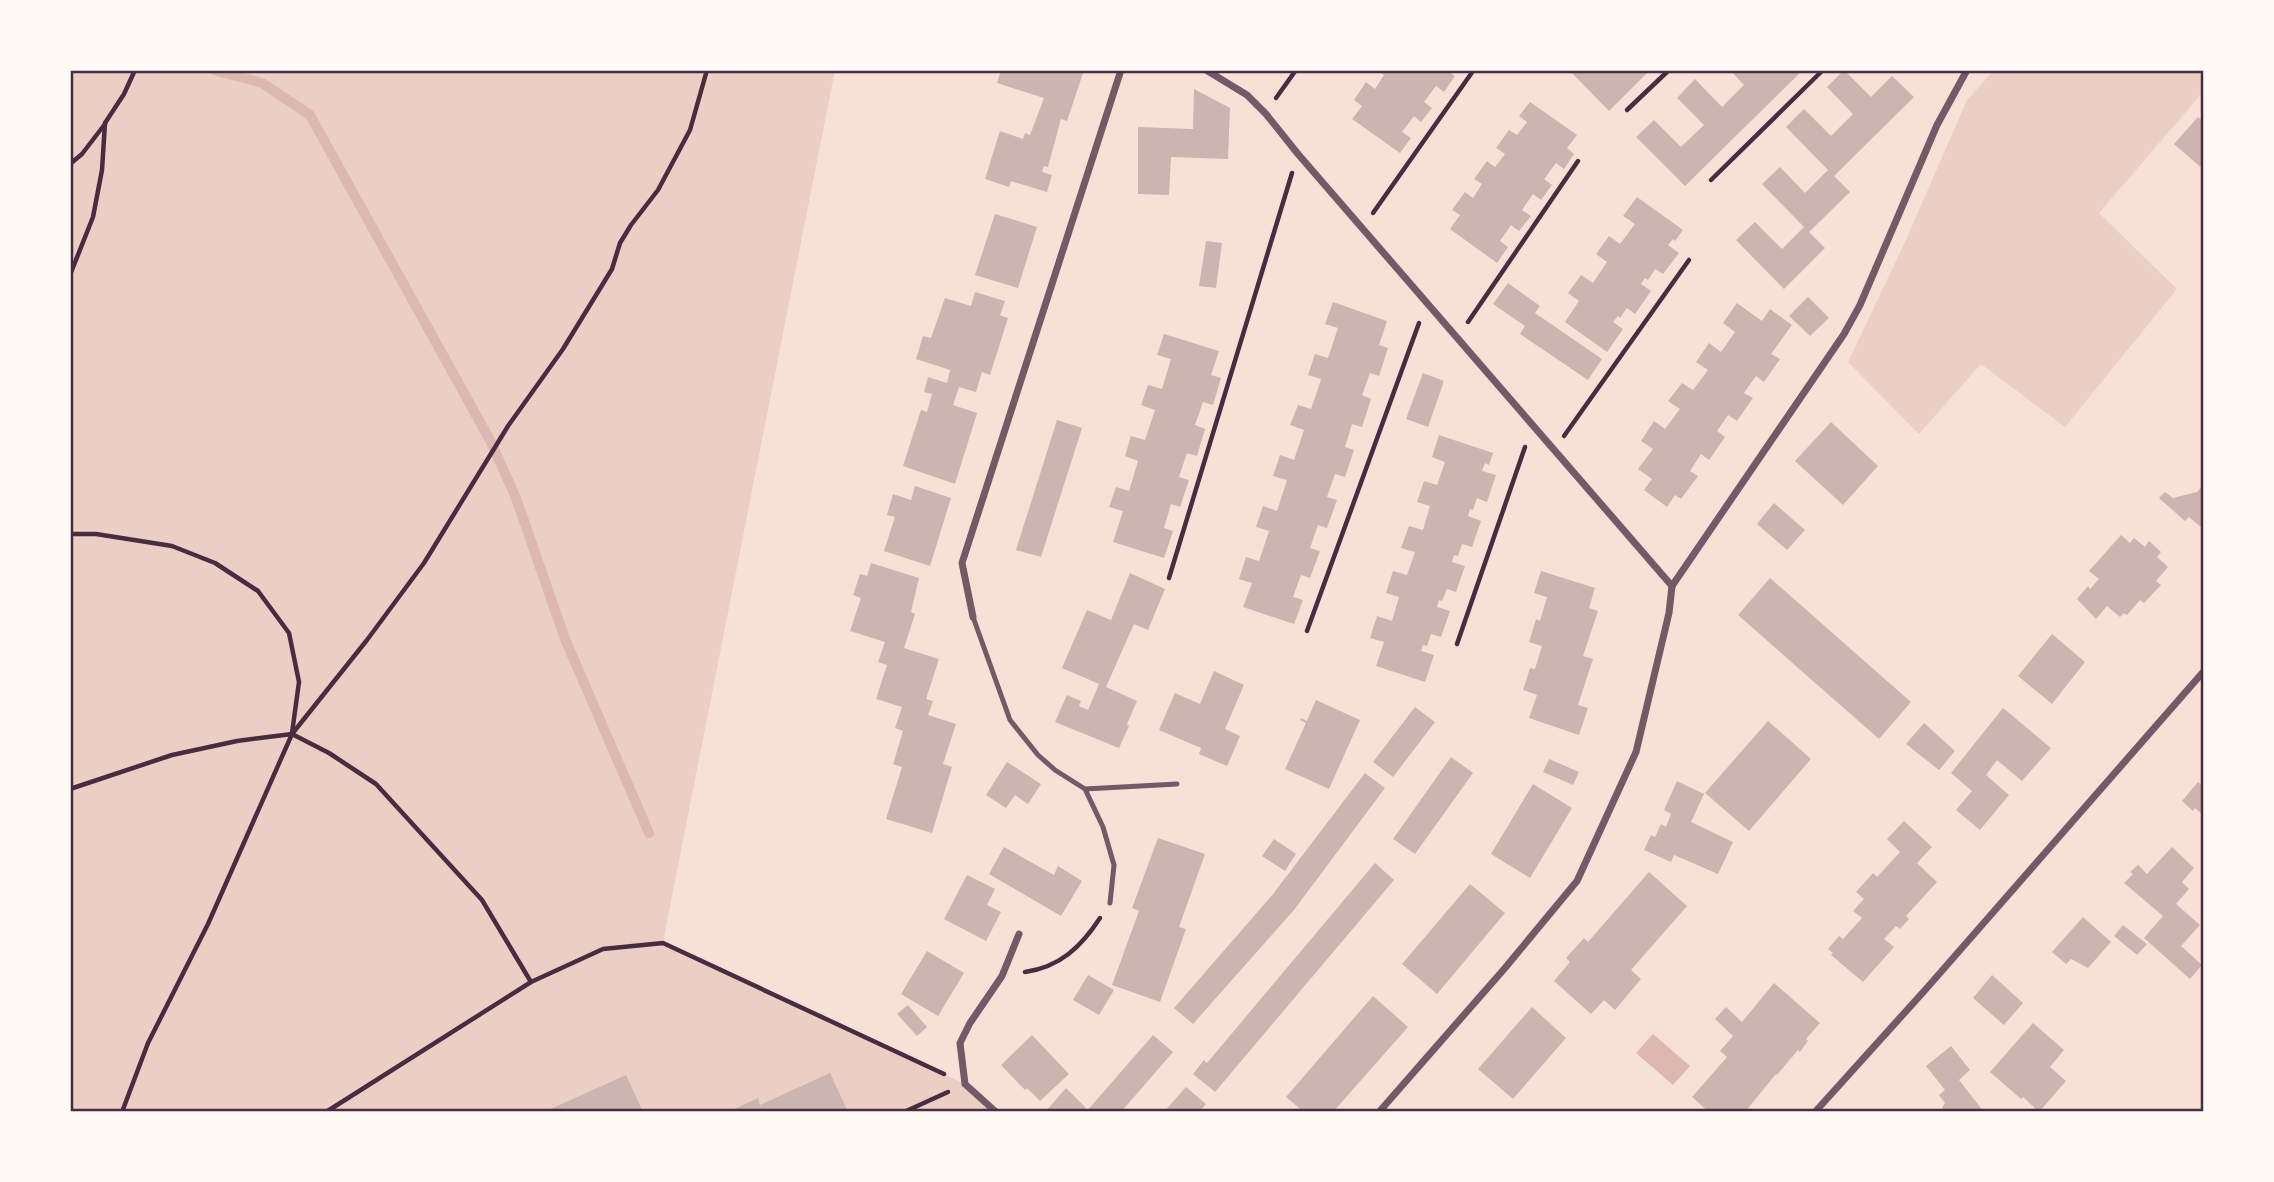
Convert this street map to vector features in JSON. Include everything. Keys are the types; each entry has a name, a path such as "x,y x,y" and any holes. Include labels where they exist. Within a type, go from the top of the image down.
{"street":[{"path":"973,617 962,563 1121,70"},
{"path":"1206,70 1247,95 1266,114 1672,586"},
{"path":"1379,1112 1506,968 1577,881 1636,752 1670,613 1672,586 1844,334 1860,305 1962,72"},
{"path":"1815,1112 2204,671"},
{"path":"996,1112 965,1084 960,1043 1002,976 1018,934"}],"lane":[{"path":"973,617 1010,720 1038,755 1055,770 1085,789 1103,827 1114,865 1110,903"},
{"path":"1085,789 1177,784"}],"path":[{"path":"70,164 82,154 106,123 135,70"},
{"path":"122,1112 148,1043 208,924 292,734 424,563 485,462 563,349 612,269 625,234 658,190 690,130 707,70"},
{"path":"1266,114 1296,70"},
{"path":"1627,110 1669,70"},
{"path":"1711,180 1822,70"},
{"path":"1362,228 1473,71"},
{"path":"70,275 93,217 102,170 106,123"},
{"path":"1169,578 1298,154"},
{"path":"1457,338 1578,161"},
{"path":"1554,450 1689,260"},
{"path":"1307,631 1426,302"},
{"path":"1457,645 1532,425"},
{"path":"70,534 96,534 172,546 215,563 258,591 289,633 299,682 292,734"},
{"path":"70,789 172,755 237,741 292,734 329,753 376,785 482,900 531,982"},
{"path":"1002,976 1042,970 1073,952 1110,903"},
{"path":"326,1112 531,982 603,949 663,943 965,1084"},
{"path":"904,1112 965,1084"}],"shaded area":[{"path":"70,70 835,70 663,942 965,1084 994,1112 70,1112"},
{"path":"1994,70 2204,70 2204,91 2099,213 2177,289 2065,427 1981,364 1919,434 1848,362 1905,242 1967,100"},
{"path":"1653,1034 1690,1066 1673,1085 1636,1053"}],"building":[{"path":"1001,70 1084,70 1067,121 1061,119 1048,167 1044,166 1042,172 1052,175 1047,192 1011,181 1009,187 985,179 1000,131 1023,139 1025,133 1030,135 1044,98 997,83"},
{"path":"1378,70 1446,70 1455,76 1444,92 1436,86 1424,102 1432,108 1421,122 1414,116 1402,132 1411,138 1400,153 1352,119 1362,106 1354,100 1366,82 1375,89 1384,75"},
{"path":"1569,70 1607,71 1650,70 1609,111"},
{"path":"1730,70 1803,70 1685,186 1636,137 1654,120 1681,147 1704,125 1677,98 1695,79 1722,107 1744,85"},
{"path":"1844,70 1871,97 1892,76 1914,97 1834,176 1850,192 1809,232 1825,248 1784,289 1736,240 1755,222 1782,249 1804,227 1762,184 1780,167 1805,193 1828,170 1786,127 1804,109 1831,136 1853,114 1827,87"},
{"path":"1194,89 1230,108 1228,159 1171,157 1169,195 1138,194 1138,127 1193,129"},
{"path":"1530,102 1577,135 1567,148 1574,154 1564,169 1556,163 1544,179 1552,185 1541,200 1533,194 1522,210 1531,216 1519,231 1511,225 1500,241 1508,247 1497,263 1450,229 1460,215 1452,210 1465,192 1473,198 1482,184 1474,179 1487,161 1495,167 1505,154 1496,148 1509,130 1517,135 1527,122 1519,116"},
{"path":"2198,117 2204,122 2204,170 2174,144"},
{"path":"1637,197 1683,230 1675,241 1673,239 1668,245 1679,253 1663,274 1655,269 1648,280 1645,278 1641,284 1651,291 1635,314 1627,308 1620,318 1618,316 1613,322 1623,329 1607,352 1565,322 1579,301 1568,293 1581,275 1593,283 1607,262 1596,254 1609,236 1620,244 1635,224 1623,216"},
{"path":"995,214 1037,227 1018,288 975,275"},
{"path":"1206,241 1222,243 1216,288 1199,286"},
{"path":"1508,283 1540,306 1535,313 1602,359 1588,380 1520,334 1525,326 1493,304"},
{"path":"975,292 1005,301 1000,315 1008,318 990,375 982,372 976,392 959,387 953,405 977,413 955,484 903,466 921,410 927,412 932,394 924,392 928,377 947,383 950,370 916,359 923,336 931,338 945,298 971,306"},
{"path":"1808,297 1829,318 1810,336 1789,316"},
{"path":"1333,302 1387,321 1379,345 1388,348 1379,376 1370,373 1362,395 1371,399 1362,427 1352,424 1345,447 1354,450 1345,477 1335,474 1327,497 1337,500 1327,528 1318,525 1310,548 1320,551 1310,578 1301,575 1293,597 1303,600 1294,624 1243,607 1252,583 1239,579 1246,557 1259,561 1269,531 1256,527 1263,506 1277,511 1287,480 1273,476 1280,455 1294,460 1304,430 1290,425 1298,405 1311,409 1321,379 1308,375 1315,354 1328,358 1338,328 1325,324"},
{"path":"1737,303 1762,321 1770,309 1792,325 1771,354 1780,359 1764,382 1756,376 1744,393 1753,398 1737,421 1728,415 1717,431 1725,437 1709,460 1701,454 1690,471 1698,476 1681,499 1675,495 1667,507 1644,490 1652,479 1638,469 1653,449 1641,441 1654,421 1665,429 1680,409 1668,401 1682,383 1693,390 1708,370 1696,362 1709,343 1721,352 1735,332 1723,323"},
{"path":"1164,334 1219,351 1211,375 1221,378 1213,405 1203,402 1195,425 1205,429 1197,456 1187,453 1179,477 1189,480 1180,507 1171,504 1164,528 1173,531 1164,558 1113,542 1123,511 1109,507 1116,487 1129,491 1138,461 1125,456 1131,436 1145,440 1155,410 1141,405 1148,385 1162,389 1171,359 1157,355"},
{"path":"1423,373 1444,381 1428,427 1406,419"},
{"path":"1057,420 1082,428 1041,557 1016,550"},
{"path":"1831,422 1878,466 1843,505 1795,461"},
{"path":"1439,435 1493,453 1489,465 1485,463 1482,471 1496,475 1487,502 1477,498 1473,510 1470,509 1468,516 1481,521 1472,547 1462,544 1458,556 1454,555 1452,562 1465,566 1456,592 1447,589 1442,601 1439,600 1437,607 1450,611 1441,637 1431,634 1427,646 1423,645 1421,651 1434,655 1425,682 1376,666 1384,642 1370,638 1377,616 1392,621 1399,597 1386,593 1393,571 1407,575 1415,552 1401,548 1409,526 1423,530 1430,506 1417,502 1424,481 1437,485 1445,462 1432,457"},
{"path":"2204,484 2202,528 2189,517 2185,521 2159,498 2165,492 2173,498 2197,492"},
{"path":"915,486 951,498 930,566 884,551 895,517 887,515 893,494 911,500"},
{"path":"1774,503 1805,530 1787,550 1757,524"},
{"path":"2121,535 2130,543 2134,538 2145,547 2149,541 2161,552 2157,557 2168,567 2156,581 2161,585 2144,603 2140,600 2127,615 2124,613 2120,617 2107,606 2096,619 2077,599 2088,586 2090,589 2099,579 2089,571"},
{"path":"871,563 919,578 911,612 915,614 904,648 939,659 926,699 933,701 928,715 956,724 943,764 952,767 932,833 886,819 902,767 893,764 903,731 895,728 902,707 876,699 887,665 878,662 885,642 850,631 861,598 853,595 860,574 867,576"},
{"path":"1541,571 1595,588 1589,608 1598,611 1583,656 1593,659 1578,705 1588,708 1579,735 1529,718 1537,695 1523,690 1530,668 1535,669 1542,646 1529,642 1536,619 1540,621 1547,597 1534,593"},
{"path":"1130,573 1165,589 1148,630 1134,624 1106,687 1137,701 1119,748 1055,722 1067,695 1081,701 1079,706 1088,710 1099,684 1062,668 1087,610 1111,620"},
{"path":"1770,578 1911,702 1879,739 1738,615"},
{"path":"2052,634 2085,662 2052,704 2018,676"},
{"path":"1214,671 1244,685 1225,729 1240,736 1227,766 1199,754 1201,748 1159,730 1175,693 1200,704"},
{"path":"1316,700 1360,720 1329,789 1285,769 1306,723 1300,720 1301,718 1307,721"},
{"path":"1415,707 1435,722 1393,777 1373,762"},
{"path":"2003,708 2051,748 2022,781 1997,760 1986,775 2009,795 1980,830 1956,810 1972,791 1951,773"},
{"path":"1768,721 1811,759 1749,831 1705,793"},
{"path":"1924,723 1955,751 1939,770 1906,744"},
{"path":"1451,757 1473,773 1415,854 1393,839"},
{"path":"1549,759 1579,772 1573,785 1543,772"},
{"path":"1007,762 1041,784 1028,804 1015,795 1006,808 986,795"},
{"path":"1365,773 1385,788 1294,910 1193,1024 1174,1008 1273,894"},
{"path":"1677,781 1704,794 1691,822 1733,842 1718,874 1674,855 1671,862 1644,850 1651,835 1655,837 1661,824 1666,827 1671,814 1664,810"},
{"path":"2198,782 2204,787 2204,816 2182,801"},
{"path":"1533,784 1572,808 1530,878 1491,854"},
{"path":"1904,821 1932,847 1917,863 1937,882 1906,916 1909,919 1900,929 1896,926 1884,939 1894,947 1863,982 1831,955 1833,953 1828,949 1839,936 1843,939 1862,918 1853,911 1864,899 1856,892 1873,873 1877,877 1900,852 1887,839"},
{"path":"1158,838 1205,854 1179,927 1186,929 1160,1002 1112,985 1139,911 1132,908"},
{"path":"1274,839 1296,854 1285,871 1262,856"},
{"path":"1004,847 1054,875 1058,866 1082,881 1061,916 989,874"},
{"path":"2172,847 2194,868 2182,882 2189,889 2176,904 2200,925 2181,946 2202,965 2190,979 2144,938 2163,916 2124,883 2138,865 2147,874"},
{"path":"1375,863 1394,880 1215,1092 1193,1074 1204,1060 1207,1063"},
{"path":"1649,872 1687,906 1631,970 1641,979 1615,1010 1604,1000 1591,1014 1554,981 1570,962 1566,958 1584,938 1588,942"},
{"path":"967,875 995,889 987,905 1001,912 986,941 944,919"},
{"path":"1470,884 1505,913 1437,994 1402,964"},
{"path":"2083,917 2111,942 2088,968 2071,959 2066,964 2052,952"},
{"path":"2123,925 2147,944 2137,955 2114,936"},
{"path":"927,951 964,973 938,1016 901,994"},
{"path":"1088,975 1114,990 1099,1015 1073,1000"},
{"path":"1992,975 2023,1003 2004,1025 1973,998"},
{"path":"1774,983 1820,1023 1806,1039 1808,1041 1800,1052 1798,1050 1745,1112 1709,1112 1692,1097 1727,1057 1720,1051 1733,1036 1715,1019 1726,1007 1742,1022"},
{"path":"1373,996 1408,1027 1333,1112 1304,1112 1286,1097"},
{"path":"908,1005 927,1027 917,1036 897,1014"},
{"path":"1532,1007 1566,1038 1513,1099 1478,1069"},
{"path":"2033,1023 2064,1050 2050,1067 2066,1081 2039,1112 1990,1072"},
{"path":"1032,1035 1069,1074 1040,1101 1001,1065"},
{"path":"1153,1035 1173,1052 1121,1112 1086,1112"},
{"path":"1951,1046 1970,1070 1959,1080 1984,1112 1940,1112 1945,1103 1939,1095 1945,1090 1926,1066"},
{"path":"830,1073 848,1112 728,1112 758,1098 760,1105"},
{"path":"626,1075 643,1112 544,1112"},
{"path":"1186,1087 1206,1104 1199,1112 1164,1112"},
{"path":"1066,1088 1086,1108 1082,1112 1049,1112 1047,1110"}],"waterway":[{"path":"214,70 262,83 310,115 491,442 516,498 565,639 649,833"}]}
